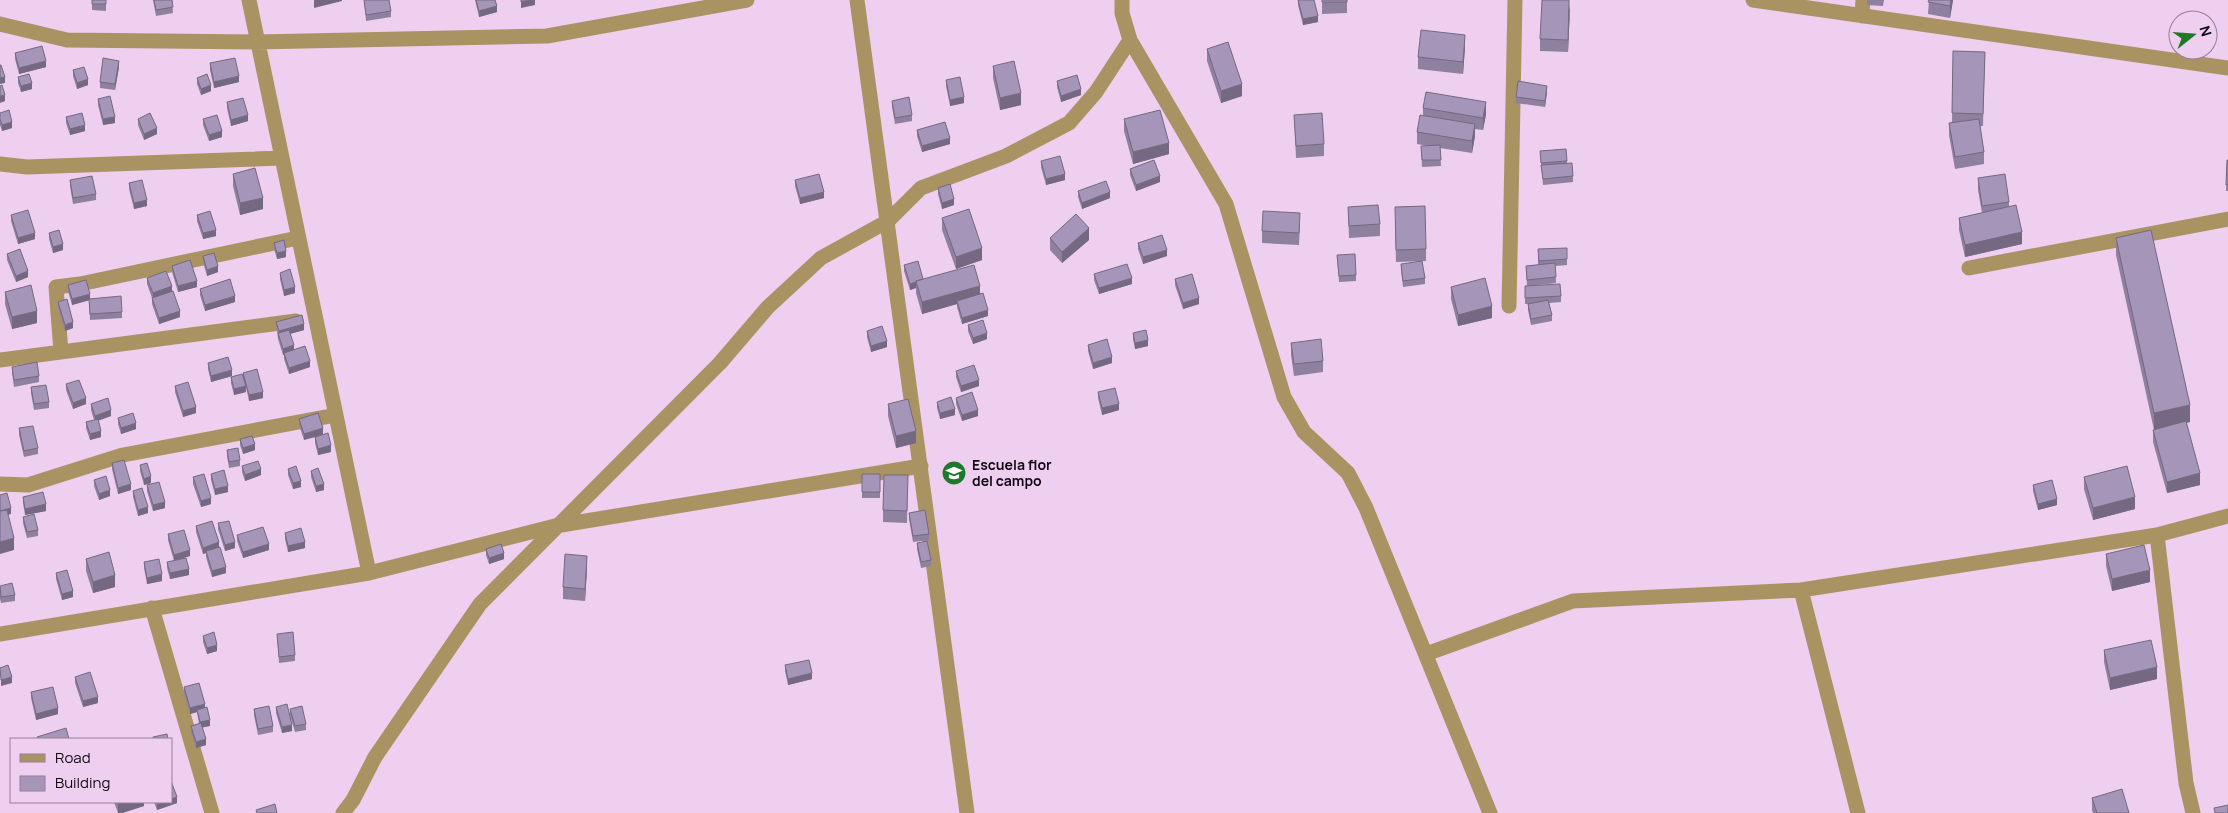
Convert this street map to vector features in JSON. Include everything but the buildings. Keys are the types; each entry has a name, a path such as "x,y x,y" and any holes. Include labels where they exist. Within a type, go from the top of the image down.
{"street":[{"path":"249,0 256,42 369,573"},
{"path":"0,24 66,40 256,42 547,36 747,0"},
{"path":"857,0 968,813"},
{"path":"1122,0 1122,13 1130,40 1226,204 1284,397 1304,432 1348,473 1366,508 1490,813"},
{"path":"1509,306 1515,0"},
{"path":"1753,0 2228,68"},
{"path":"1862,16 1863,0"},
{"path":"342,813 353,800 376,757 480,604 555,526 720,363 768,307 821,258 888,220 921,188 1006,156 1069,123 1096,92 1130,40"},
{"path":"0,164 27,167 281,158"},
{"path":"1969,268 2228,219"},
{"path":"61,352 56,287 80,284 298,238"},
{"path":"0,360 315,318"},
{"path":"0,484 28,485 123,455 336,415"},
{"path":"0,634 369,573 555,526 921,466"},
{"path":"1426,654 1573,601 1801,590 2157,535 2228,516"},
{"path":"2157,535 2186,783 2193,813"},
{"path":"1801,590 1858,813"},
{"path":"152,608 212,813"}],"place":[{"name":"Escuela flor del campo","path":"954,473"}]}
